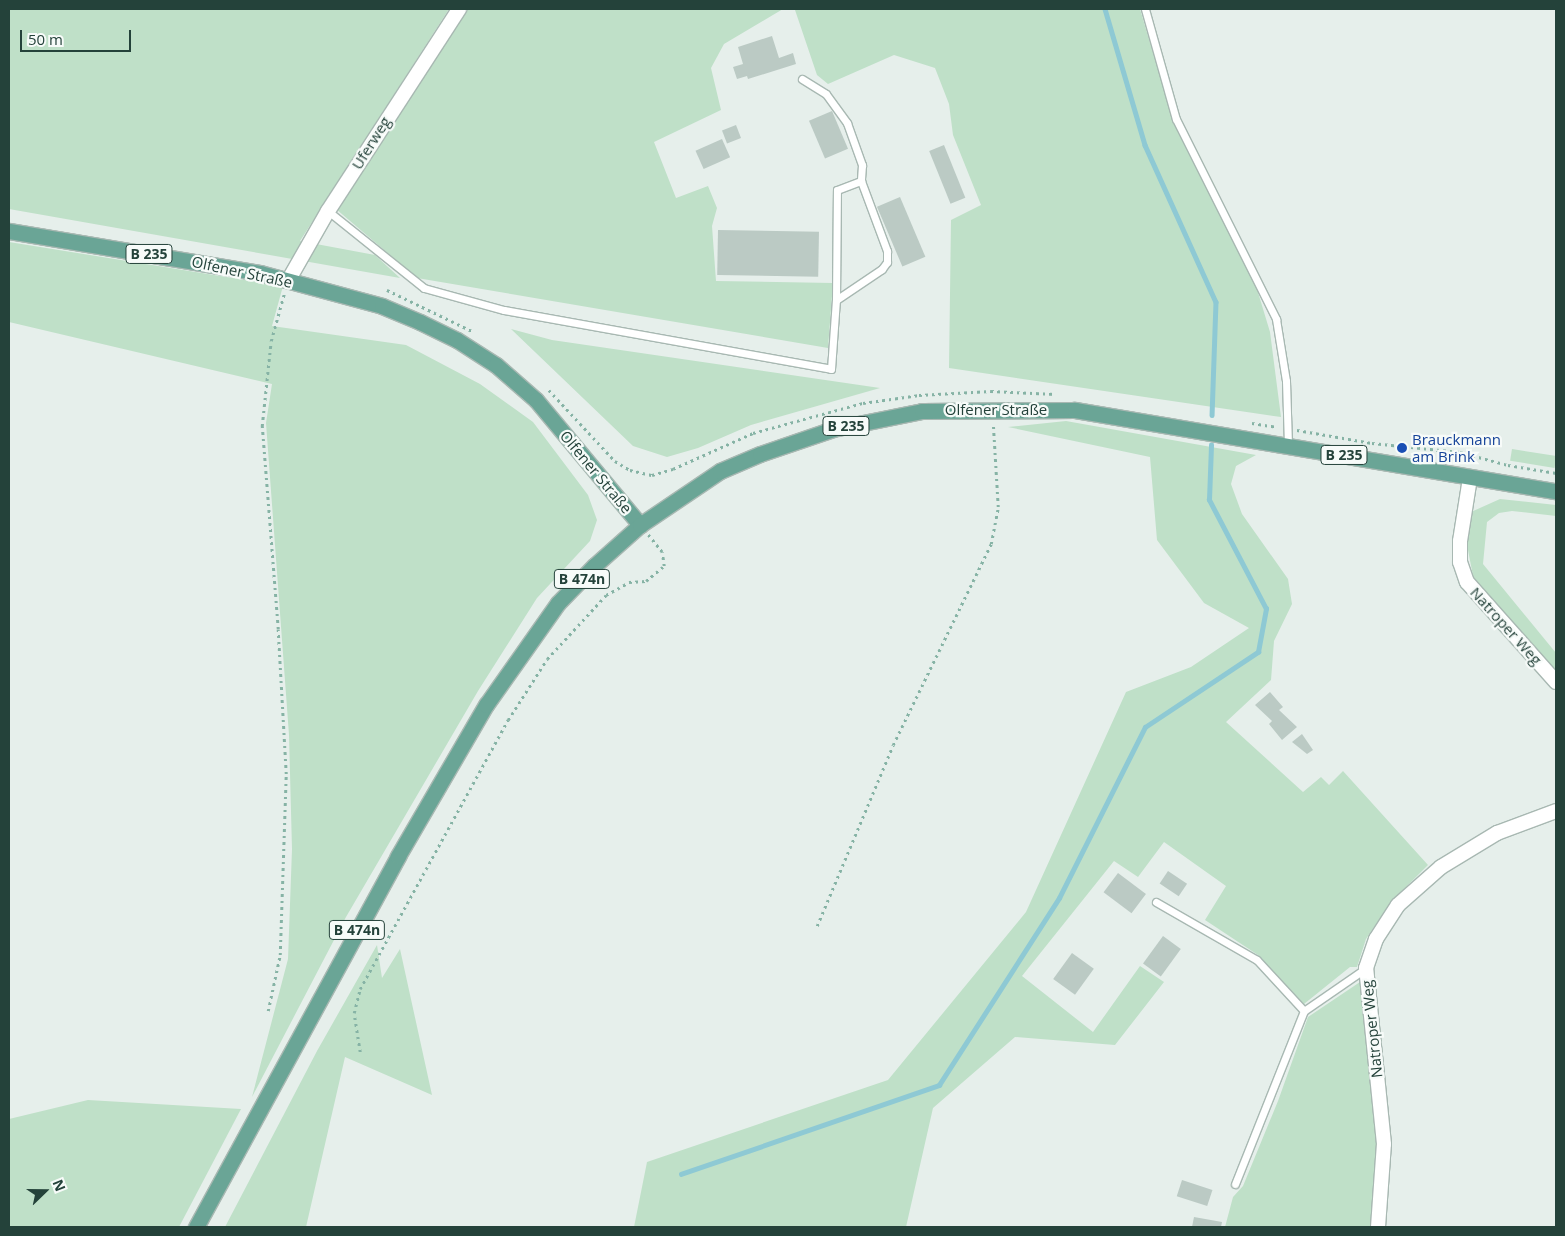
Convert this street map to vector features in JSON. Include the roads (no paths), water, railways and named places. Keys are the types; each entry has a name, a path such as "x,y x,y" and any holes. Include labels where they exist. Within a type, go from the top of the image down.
{"main road":[{"name":"Olfener Straße","path":"9,231 260,272 382,306 458,340 496,365 536,400 640,525 720,471 804,439 867,421 922,411 993,409 1112,414 1470,478 1556,491"},
{"name":"B 474n","path":"196,1227 398,856 486,705 558,603 640,525"}],"street":[{"name":"Uferweg","path":"288,281 328,210 459,9"},
{"name":"Natroper Weg","path":"1470,478 1460,541 1460,562 1467,582 1556,682"},
{"name":"Natroper Weg","path":"1378,1227 1384,1144 1366,968 1376,940 1398,905 1440,867 1497,833 1556,811"}],"lane":[{"path":"1144,9 1176,119 1276,319 1286,381 1288,444"},
{"path":"802,79 826,94 838,108 862,165 861,181 887,251 887,262 850,293 836,300"},
{"path":"328,210 424,288 504,310 831,369 836,300 837,190 861,181"},
{"path":"1156,902 1257,960 1304,1011"},
{"path":"1235,1184 1304,1011 1366,968"}],"waterway":[{"path":"1105,9 1145,145 1216,302 1212,415"},
{"path":"681,1174 939,1085 1059,898 1145,727 1258,652 1266,609 1209,500 1211,445"}],"place":[{"name":"Brauckmann am Brink","path":"1402,448"}]}
